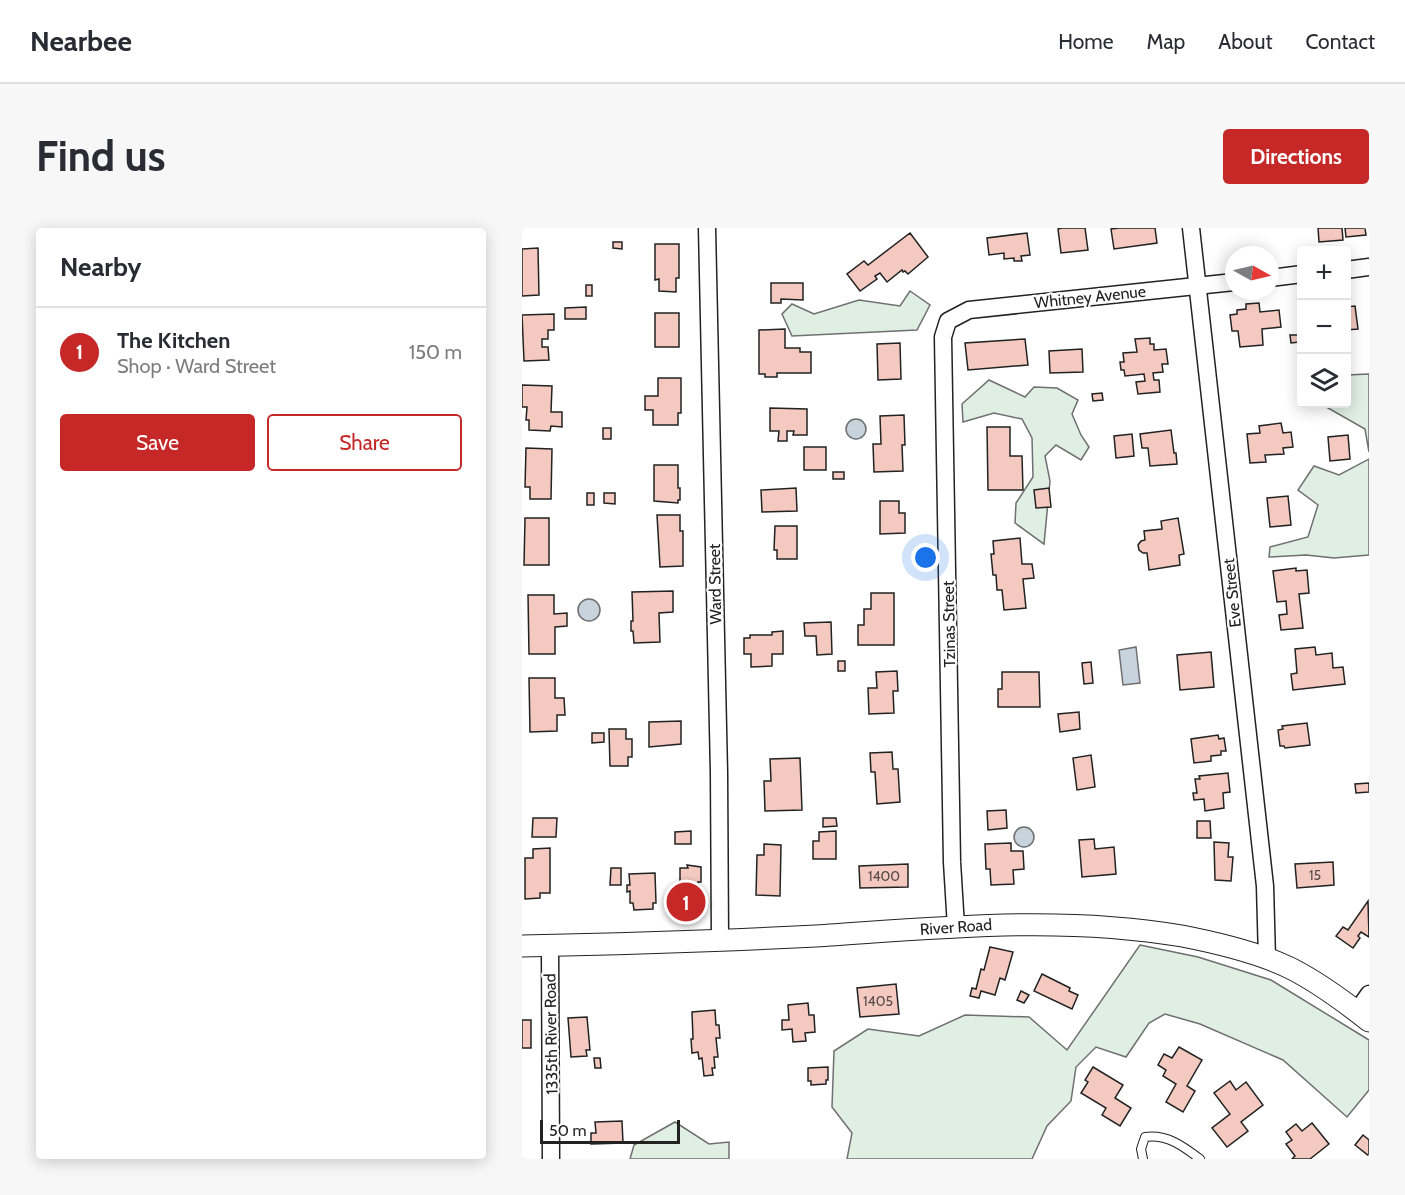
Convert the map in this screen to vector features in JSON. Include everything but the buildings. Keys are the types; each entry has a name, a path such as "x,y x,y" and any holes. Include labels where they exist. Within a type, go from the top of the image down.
{"street":[{"name":"Ward Street","path":"707,228 719,773 720,940"},
{"name":"Eve Street","path":"1191,228 1265,886 1267,959"},
{"path":"1351,269 1369,267"},
{"path":"1279,277 1297,275"},
{"name":"Whitney Avenue","path":"948,321 969,310 1225,283"},
{"name":"Tzinas Street","path":"948,321 943,338 943,349 952,862 956,927"},
{"name":"River Road","path":"522,945 720,940 1029,924 1114,927 1229,946 1267,959 1311,980 1363,1016"},
{"name":"1335th River Road","path":"550,945 551,1159"},
{"path":"1363,1016 1369,994"}],"lane":[{"path":"1143,1159 1141,1149 1145,1137 1155,1136 1170,1138 1197,1158"}],"green space":[{"path":"910,291 930,305 917,330 792,336 782,314 792,304 814,314 859,300 900,306"},
{"path":"1369,374 1369,452 1365,429 1328,408 1351,408 1351,375"},
{"path":"989,380 1025,397 1034,387 1057,388 1078,400 1072,414 1089,447 1081,460 1056,445 1045,456 1050,481 1044,544 1015,523 1016,503 1033,477 1032,438 1022,419 994,413 963,422 962,404"},
{"path":"1369,459 1369,555 1334,558 1306,555 1269,557 1270,547 1308,537 1318,505 1298,490 1314,466 1339,475"},
{"path":"1140,945 1198,957 1271,980 1369,1040 1369,1090 1347,1117 1283,1060 1200,1024 1165,1014 1149,1023 1126,1057 1096,1047 1076,1067 1071,1101 1047,1126 1032,1159 847,1159 852,1133 832,1107 834,1051 868,1029 919,1036 965,1015 1029,1017 1067,1050"},
{"path":"675,1122 709,1144 729,1142 729,1159 630,1159 634,1145"}],"shaded area":[{"path":"852,419 860,419 866,425 866,433 860,439 852,439 846,433 846,425"},
{"path":"589,599 597,602 600,610 597,618 589,621 581,618 578,610 581,602"},
{"path":"1136,647 1140,683 1123,685 1119,650"},
{"path":"1020,827 1028,827 1034,833 1034,841 1028,847 1020,847 1014,841 1014,833"}],"place":[{"name":"The Kitchen","path":"686,902"}]}
